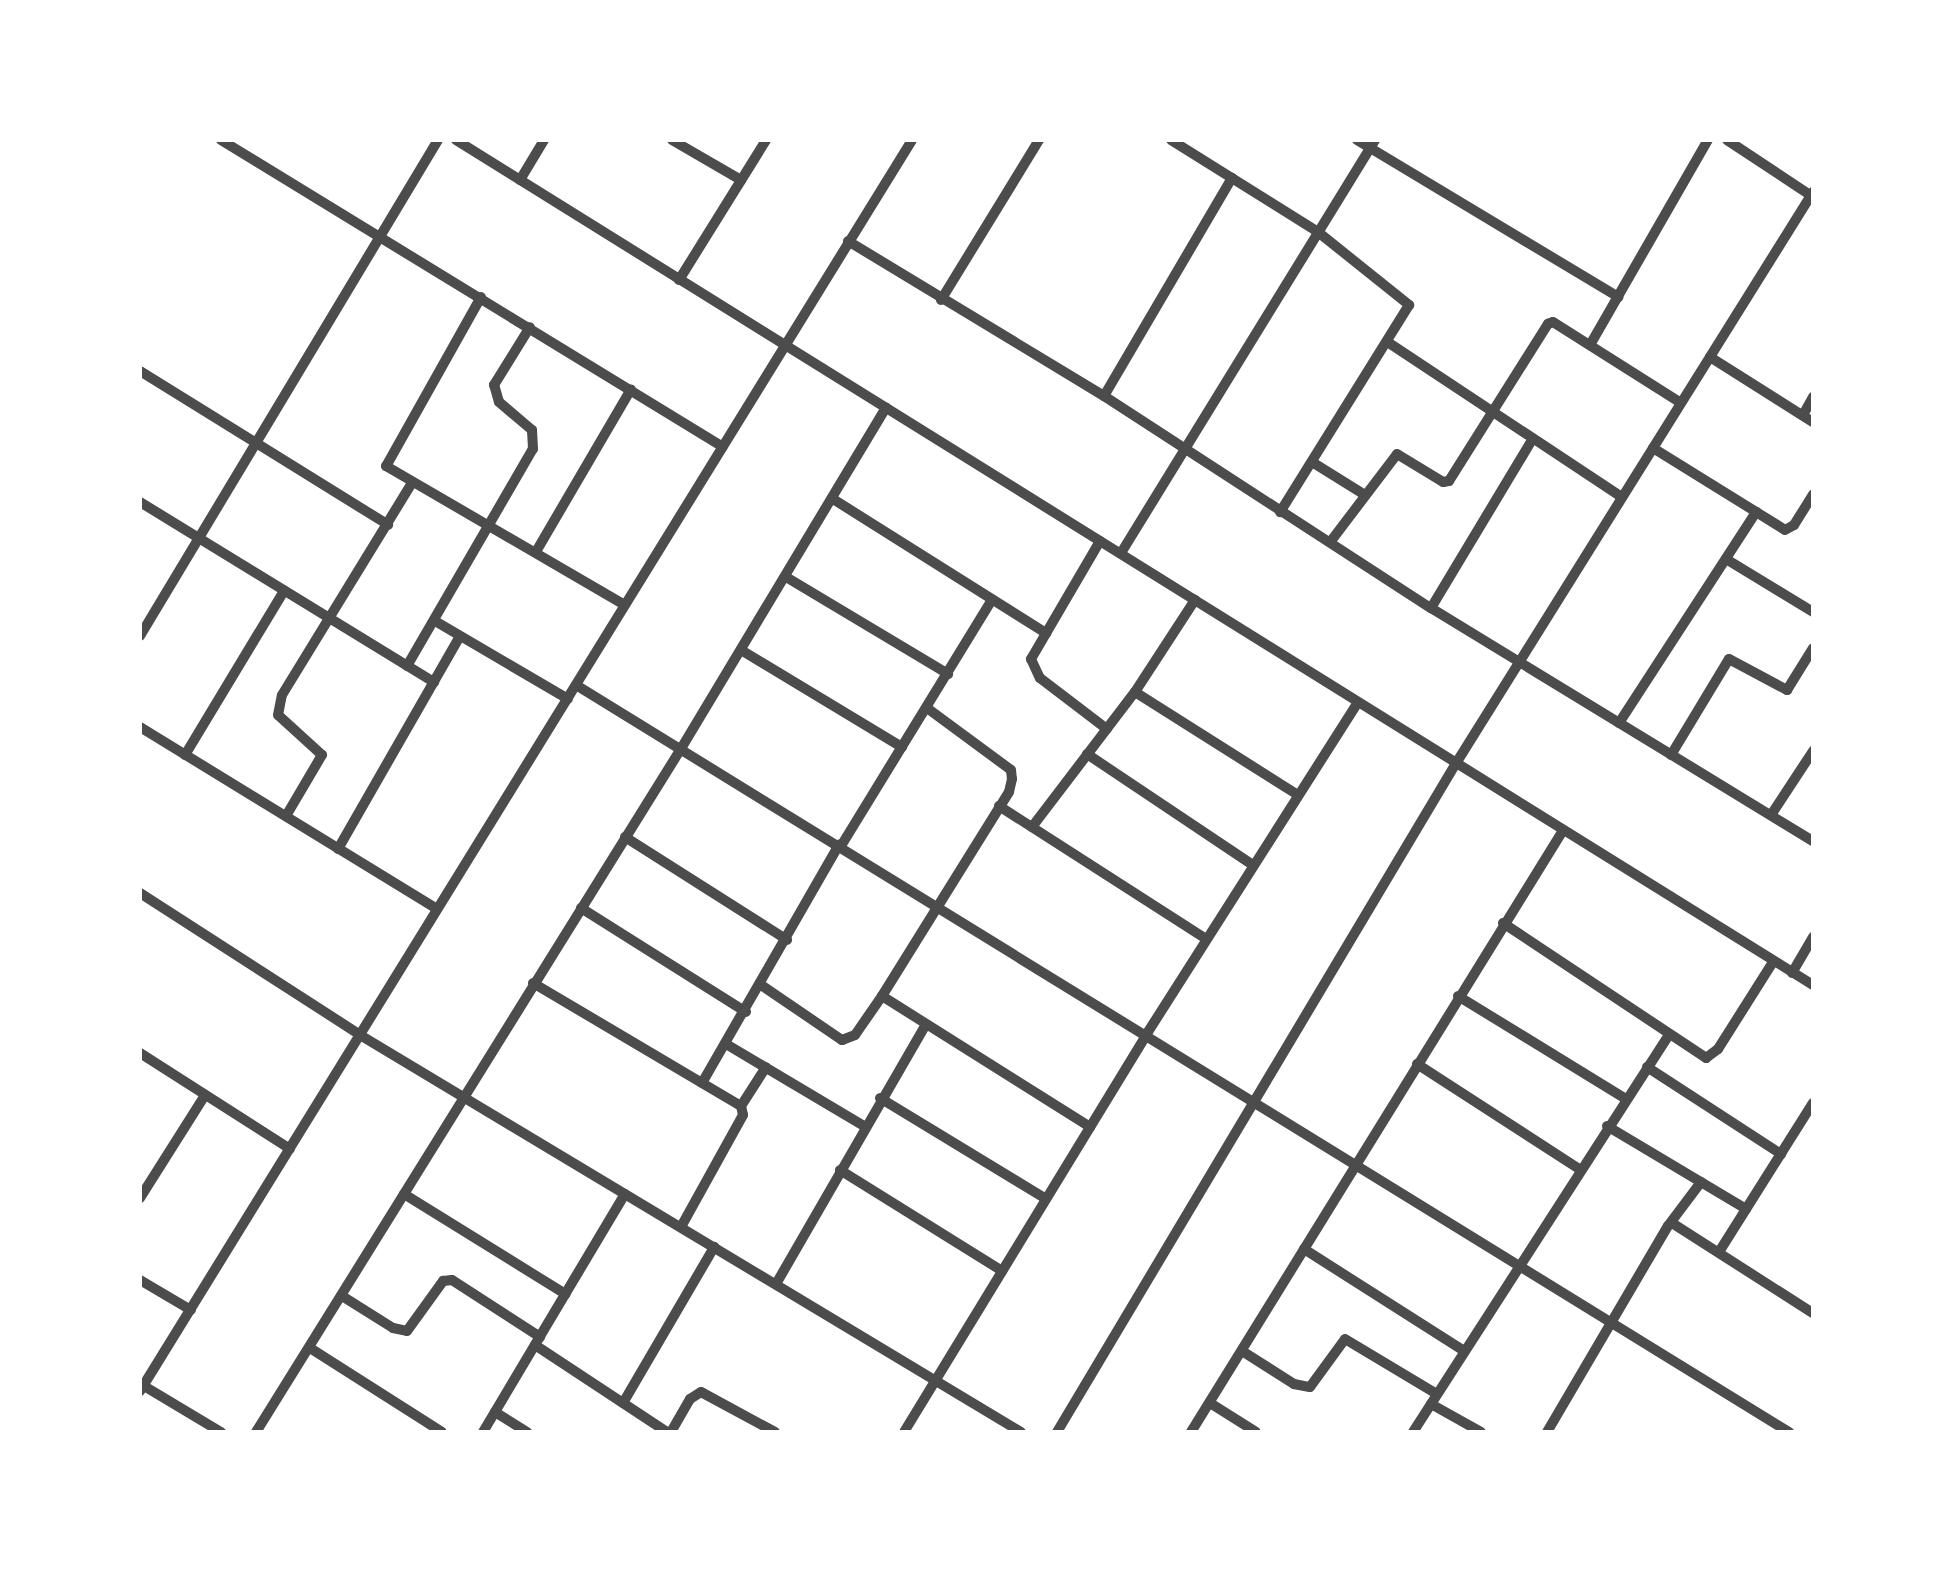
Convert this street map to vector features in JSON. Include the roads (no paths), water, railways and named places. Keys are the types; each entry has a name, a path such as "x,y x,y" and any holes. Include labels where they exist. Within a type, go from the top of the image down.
{"street":[{"path":"220,140 723,447"},
{"path":"140,636 438,140"},
{"path":"456,140 784,348 1121,553 1562,832 1813,985"},
{"path":"520,180 544,140"},
{"path":"672,140 742,180"},
{"path":"679,280 766,140"},
{"path":"222,1432 142,1388 912,140"},
{"path":"941,300 1039,140"},
{"path":"1170,140 1189,145 1232,178 1318,232 1409,305 1280,512"},
{"path":"1357,140 1372,144 1618,297"},
{"path":"1590,345 1708,140"},
{"path":"1057,1432 1455,765 1812,195 1727,140"},
{"path":"1121,553 1372,144"},
{"path":"1104,396 1232,178"},
{"path":"848,241 1104,396 1430,608 1813,840"},
{"path":"481,297 386,459 391,472 537,550 625,605"},
{"path":"1331,541 1397,454 1443,482 1449,481 1548,324 1553,322 1681,402"},
{"path":"408,666 534,449 532,430 499,402 494,385 530,327"},
{"path":"1389,342 1490,414 1622,497"},
{"path":"1710,356 1808,419 1813,397"},
{"path":"140,371 388,525"},
{"path":"537,550 630,390"},
{"path":"256,1432 682,747 886,408"},
{"path":"1430,608 1532,440"},
{"path":"1652,448 1790,530 1813,494"},
{"path":"1312,462 1365,495"},
{"path":"286,816 322,751 276,710 412,483"},
{"path":"834,499 1046,633"},
{"path":"140,502 434,682"},
{"path":"1619,722 1756,512"},
{"path":"1100,541 1031,659 1034,670 1106,729"},
{"path":"1726,559 1813,612"},
{"path":"786,576 948,674"},
{"path":"186,755 284,591"},
{"path":"702,1083 840,845 992,600"},
{"path":"1032,827 1135,692 1195,600"},
{"path":"435,621 568,699"},
{"path":"338,849 460,636"},
{"path":"1671,754 1729,659 1787,690 1813,648"},
{"path":"741,650 902,746"},
{"path":"576,684 1789,1432"},
{"path":"1135,692 1298,795"},
{"path":"904,1432 1146,1035 1358,704"},
{"path":"761,985 842,1040 855,1034 1009,792 1011,770 927,708"},
{"path":"140,727 437,908"},
{"path":"1770,815 1813,750"},
{"path":"1087,754 1253,865"},
{"path":"999,806 1206,939"},
{"path":"1192,1432 1562,832"},
{"path":"625,837 787,940"},
{"path":"140,893 360,1035 1021,1432"},
{"path":"581,908 746,1012"},
{"path":"1503,923 1702,1056 1712,1056 1773,962"},
{"path":"1792,973 1813,938"},
{"path":"534,983 741,1106"},
{"path":"882,996 1090,1127"},
{"path":"1458,996 1626,1098"},
{"path":"776,1284 925,1026"},
{"path":"1413,1432 1669,1034"},
{"path":"726,1044 864,1126"},
{"path":"140,1054 290,1149"},
{"path":"1417,1064 1579,1169"},
{"path":"1647,1066 1781,1154"},
{"path":"681,1227 743,1115 741,1106 766,1068"},
{"path":"140,1198 205,1095"},
{"path":"880,1098 1046,1199"},
{"path":"1718,1252 1812,1106"},
{"path":"1607,1126 1746,1209"},
{"path":"840,1170 1002,1271"},
{"path":"1548,1432 1672,1223 1701,1182"},
{"path":"404,1194 565,1294"},
{"path":"484,1432 625,1194"},
{"path":"1672,1223 1813,1313"},
{"path":"623,1403 714,1247"},
{"path":"1304,1248 1464,1351"},
{"path":"140,1280 190,1310"},
{"path":"342,1296 393,1328 407,1331 442,1281 452,1280 669,1432 690,1398 701,1392 775,1432"},
{"path":"1242,1351 1294,1384 1310,1387 1345,1339 1480,1432"},
{"path":"310,1348 442,1432"},
{"path":"1210,1403 1256,1432"},
{"path":"496,1412 527,1432"}]}
